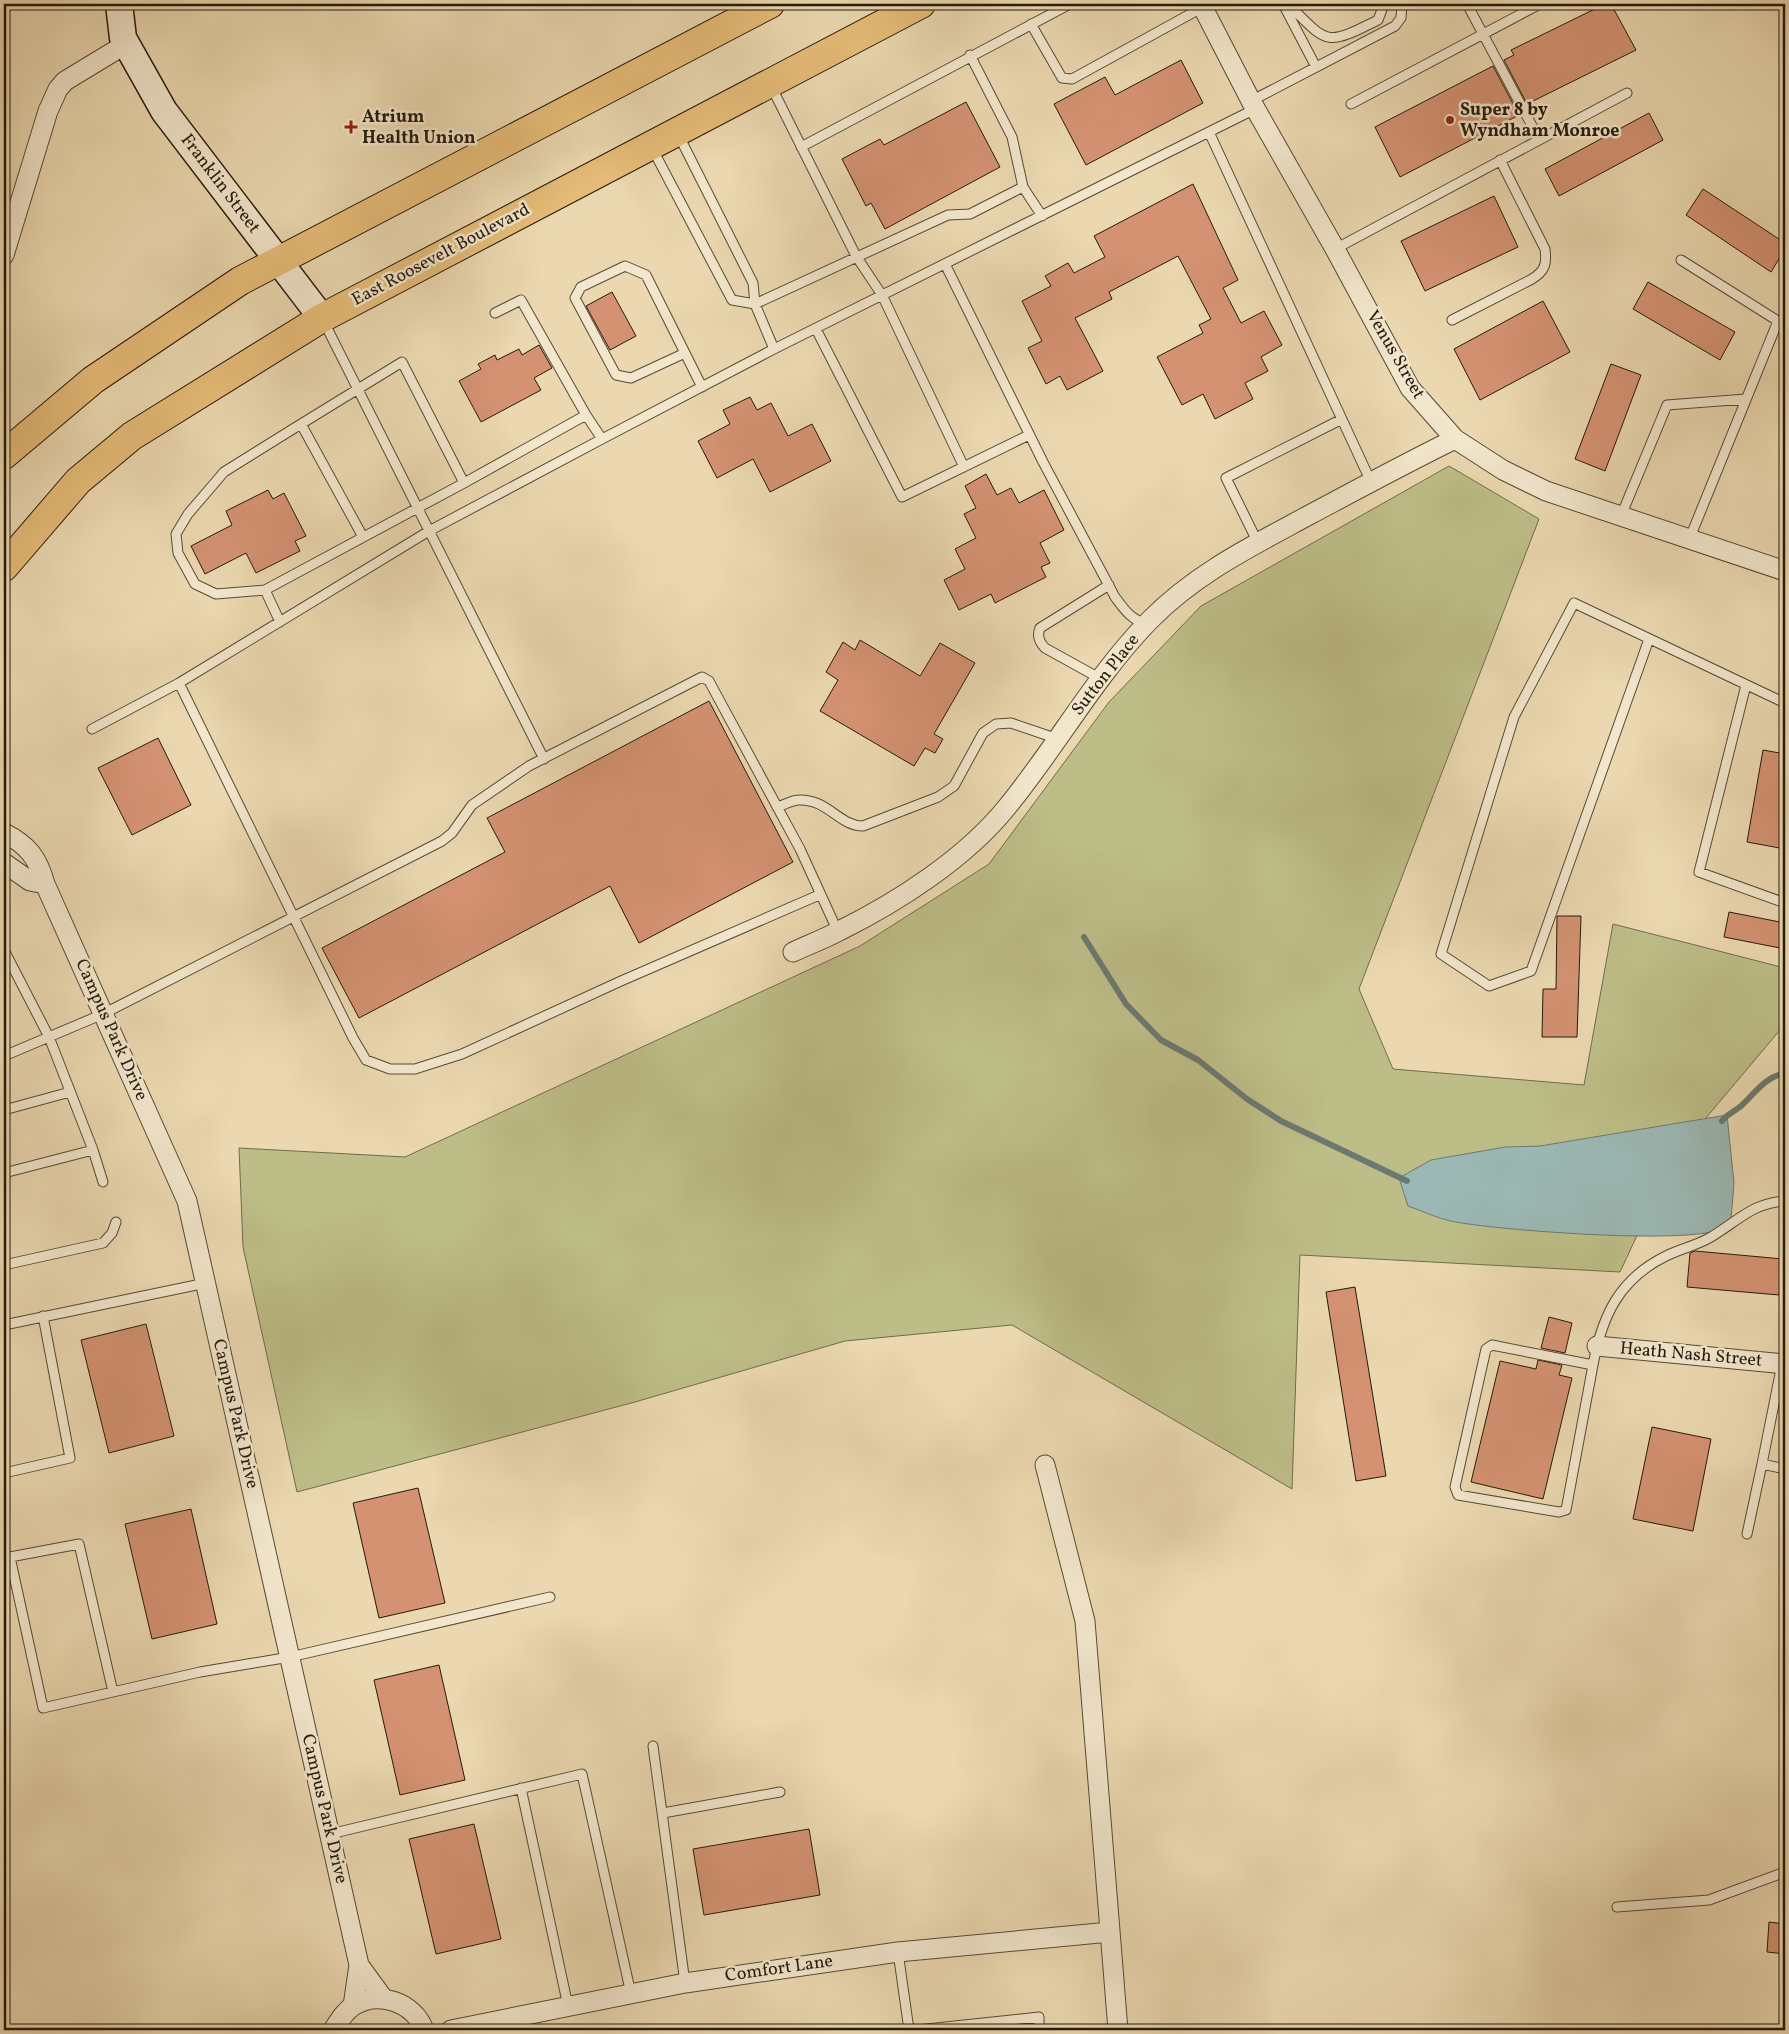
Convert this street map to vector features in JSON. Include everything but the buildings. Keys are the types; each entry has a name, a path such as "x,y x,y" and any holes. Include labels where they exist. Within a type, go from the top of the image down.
{"highway":[{"path":"4,455 92,380 240,281 770,4"},
{"name":"East Roosevelt Boulevard","path":"4,567 78,481 132,436 322,318 922,4"}],"main road":[{"name":"Franklin Street","path":"119,4 123,38 164,110 322,318"}],"street":[{"name":"Venus Street","path":"1204,5 1253,105 1335,249 1410,388 1455,439 1503,470 1546,491 1785,571"},
{"path":"4,256 48,111 58,89 64,81 126,44"},
{"name":"Sutton Place","path":"793,952 838,932 898,899 975,840 1006,808 1101,679 1146,624 1189,584 1258,542 1455,439"},
{"name":"Campus Park Drive","path":"4,833 27,848 39,864 45,884 187,1201 359,1965 353,2006"},
{"path":"4,863 30,880 45,884"},
{"name":"Heath Nash Street","path":"1595,1356 1784,1364"},
{"path":"1045,1465 1085,1621 1118,2030"},
{"name":"Comfort Lane","path":"383,1998 399,2002 412,2011 423,2027 451,2030 685,1983 898,1952 1110,1932"},
{"name":"Campus Park Drive","path":"359,1965 383,1998"},
{"path":"333,2030 341,2017 353,2006 367,2000 383,1998"}],"lane":[{"path":"801,146 1070,4"},
{"path":"1283,4 1316,67"},
{"path":"1288,4 1315,31 1329,39 1343,37 1378,20 1384,4"},
{"path":"92,729 179,683 429,531 774,349 1209,132 1316,67 1395,26 1401,18 1402,4"},
{"path":"1468,4 1539,140"},
{"path":"1351,104 1540,4"},
{"path":"1031,24 1062,78 1072,79 1204,5"},
{"path":"970,56 1012,137 1023,187 1042,216"},
{"path":"770,83 856,256 882,296 964,467"},
{"path":"1335,249 1627,92"},
{"path":"677,132 753,283 755,304 774,349"},
{"path":"1209,132 1371,482"},
{"path":"651,146 732,300 755,304 948,215 970,214 1023,187"},
{"path":"1452,320 1532,279 1542,272 1546,260 1544,249 1500,160"},
{"path":"1682,260 1782,322 1746,399 1689,540"},
{"path":"945,264 1029,435 1109,585 1126,612 1138,622 1146,624"},
{"path":"685,353 631,378 616,375 575,298 581,287 626,266 646,275 685,353 702,387"},
{"path":"495,313 521,300 586,415 602,439"},
{"path":"322,318 544,759"},
{"path":"816,328 900,496 904,497 1029,435"},
{"path":"464,483 402,362 224,472 188,514 176,534 178,554 196,584 216,594 265,590 417,509 464,483 586,415"},
{"path":"1621,516 1667,405 1746,399"},
{"path":"1258,542 1226,478 1342,419"},
{"path":"301,424 363,538"},
{"path":"1101,679 1045,648 1041,644 1039,632 1040,628 1109,585"},
{"path":"265,590 280,622"},
{"path":"1649,639 1531,971 1489,986 1441,954 1514,717 1574,603 1785,704"},
{"path":"4,1056 103,1014 442,841 452,834 472,805 544,759 702,677 709,681 800,849 819,895 838,932"},
{"path":"179,683 366,1060 390,1070 415,1069 462,1054 621,981 819,895"},
{"path":"1746,686 1699,872 1785,902"},
{"path":"777,807 798,800 816,801 853,826 863,826 938,797 954,786 983,732 996,724 1011,724 1058,739"},
{"path":"4,950 49,1037 93,1150 103,1182"},
{"path":"4,1110 70,1092"},
{"path":"4,1173 93,1150"},
{"path":"1595,1356 1492,1345 1486,1349 1455,1487 1458,1495 1559,1512 1566,1510 1595,1356 1613,1303 1623,1287 1643,1270 1665,1256 1710,1238 1753,1208 1771,1202 1785,1201"},
{"path":"4,1265 103,1243 112,1233 116,1222"},
{"path":"4,1325 206,1283"},
{"path":"4,1473 70,1458 43,1316"},
{"path":"1747,1534 1784,1364"},
{"path":"1762,1464 1785,1469"},
{"path":"113,1692 79,1544 10,1557 43,1708 113,1692 200,1672 290,1657 550,1597"},
{"path":"653,1746 685,1983"},
{"path":"330,1834 582,1774 631,1994"},
{"path":"521,1788 568,2006"},
{"path":"663,1813 780,1792"},
{"path":"1617,1907 1709,1900 1785,1872"},
{"path":"898,1952 909,2030"},
{"path":"917,2030 1039,2017 1039,2030"}],"green space":[{"path":"1449,466 1539,519 1359,989 1393,1069 1584,1085 1613,924 1785,968 1785,1031 1780,1030 1674,1156 1620,1272 1300,1255 1292,1489 1012,1325 845,1341 635,1402 297,1492 243,1247 239,1148 405,1157 860,946 989,864 1109,702 1201,606"}],"water":[{"path":"1727,1115 1734,1183 1731,1219 1720,1229 1701,1234 1632,1236 1546,1232 1451,1221 1408,1206 1399,1178 1431,1160 1505,1147 1540,1146"}],"waterway":[{"path":"1084,937 1126,1004 1161,1040 1198,1060 1247,1099 1281,1121 1407,1181"},
{"path":"1722,1121 1766,1082 1785,1073"}],"place":[{"name":"Super 8 by Wyndham Monroe","path":"1450,120"},
{"name":"Atrium Health Union","path":"351,127"}]}
